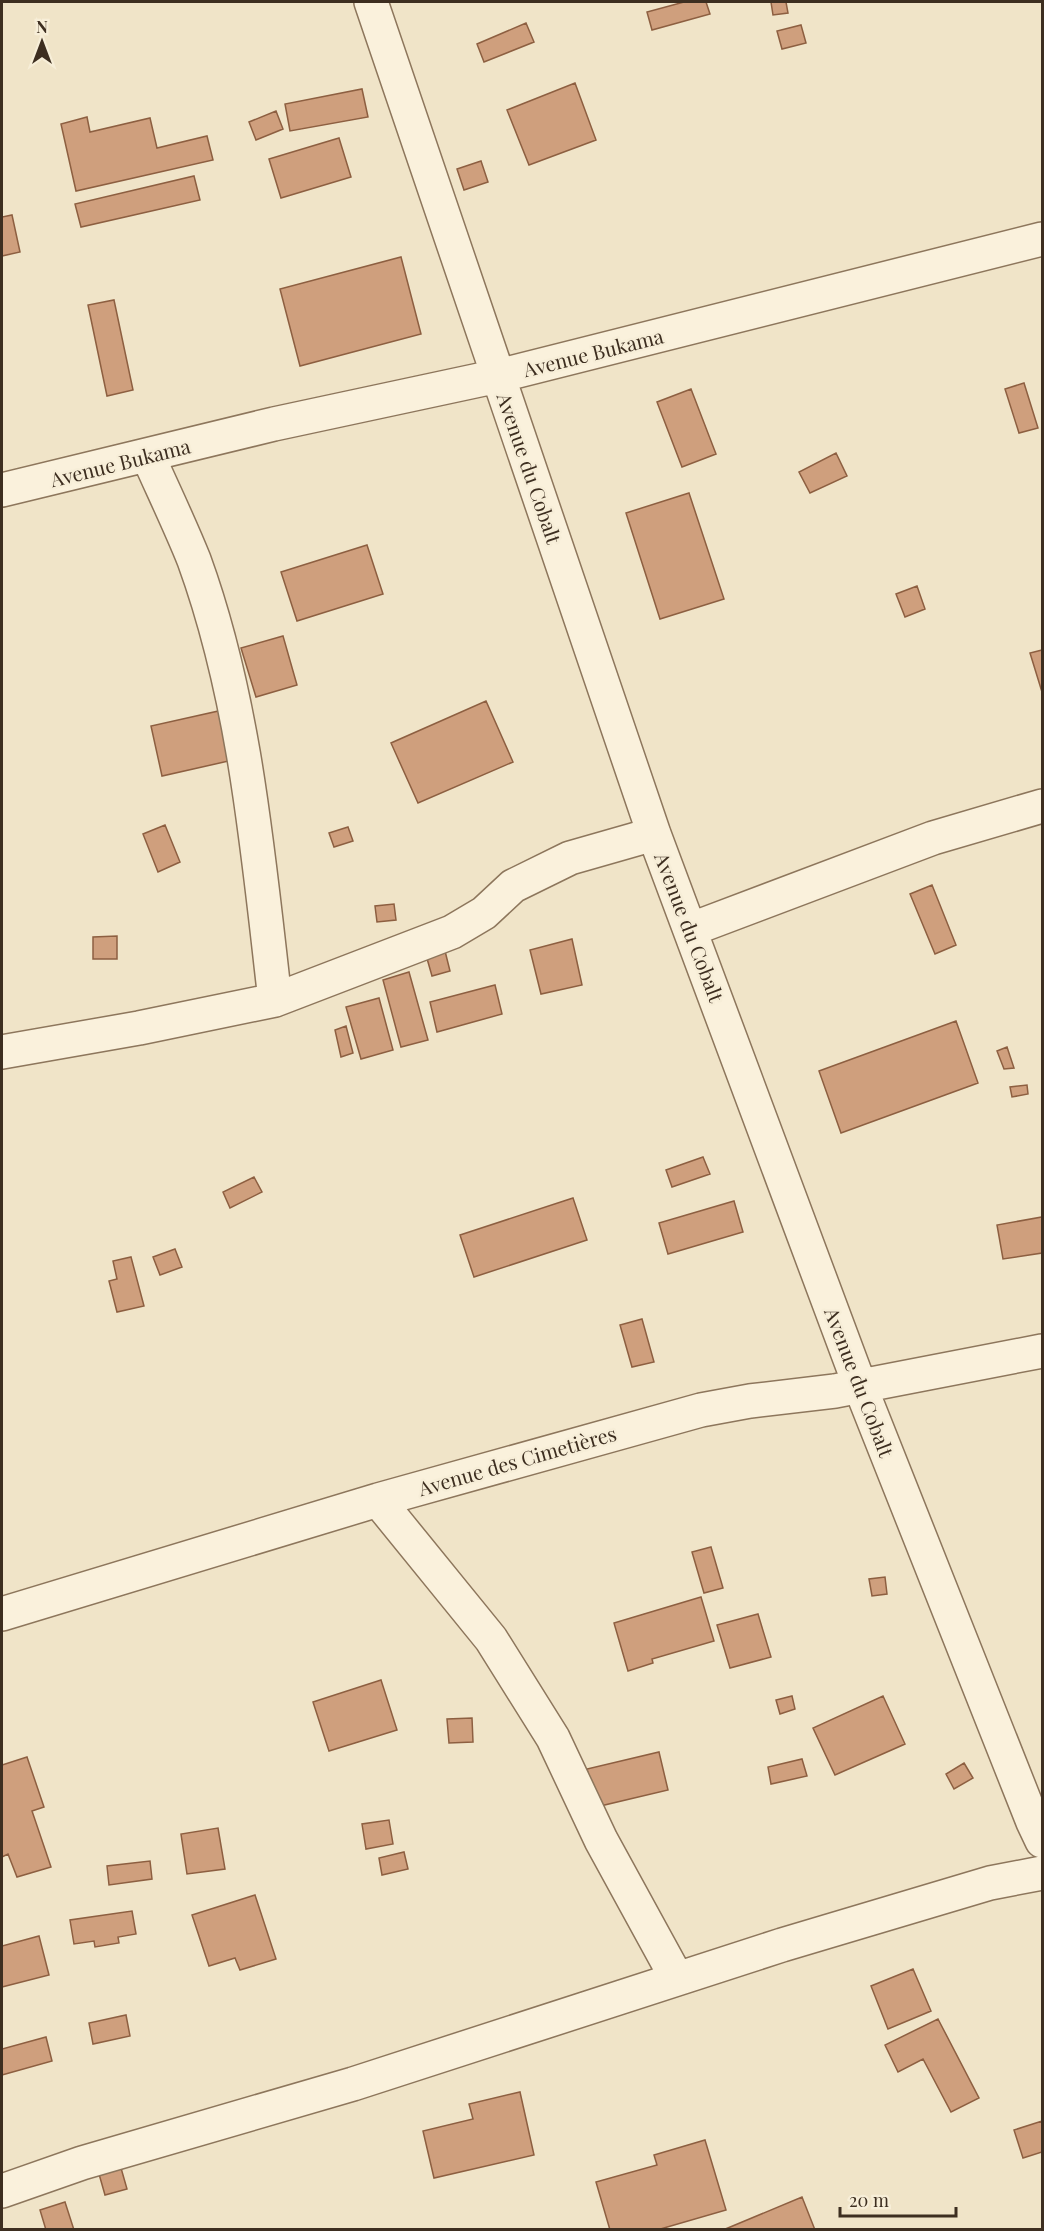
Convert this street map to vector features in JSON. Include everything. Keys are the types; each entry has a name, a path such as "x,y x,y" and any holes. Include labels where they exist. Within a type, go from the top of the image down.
{"street":[{"name":"Avenue du Cobalt","path":"371,2 654,834 692,929 860,1386 1028,1811 1042,1840"},
{"name":"Avenue Bukama","path":"2,490 274,424 498,376 1042,239"},
{"path":"148,456 194,561 227,675 256,829 275,1000"},
{"path":"692,929 933,838 1042,806"},
{"path":"2,1052 139,1028 275,1000 452,932 484,913 513,886 570,858 654,834"},
{"name":"Avenue des Cimetières","path":"2,1614 193,1554 378,1500 701,1410 860,1386 1042,1352"},
{"path":"378,1500 491,1639 553,1738 601,1840 676,1977"},
{"path":"2,2191 82,2163 353,2084 676,1977 959,1891 1042,1873"}],"building":[{"path":"684,2 706,2 710,14 652,30 647,12"},
{"path":"771,2 786,2 788,13 773,15"},
{"path":"526,23 534,42 484,62 477,44"},
{"path":"801,25 806,43 782,49 777,31"},
{"path":"575,83 596,140 529,165 507,110"},
{"path":"362,89 368,117 290,131 285,104"},
{"path":"276,111 283,129 256,140 249,122"},
{"path":"87,117 90,132 150,118 157,148 207,136 213,160 76,191 61,124"},
{"path":"339,138 351,177 281,198 269,159"},
{"path":"481,161 488,182 464,190 457,169"},
{"path":"194,176 200,200 81,227 75,204"},
{"path":"12,215 20,252 2,256 2,217"},
{"path":"401,257 421,334 300,366 280,289"},
{"path":"114,300 133,390 107,396 88,305"},
{"path":"1024,383 1038,428 1019,433 1005,389"},
{"path":"691,389 716,454 682,467 657,402"},
{"path":"836,453 847,476 810,493 799,472"},
{"path":"689,493 724,599 660,619 626,513"},
{"path":"367,545 383,594 297,621 281,572"},
{"path":"917,586 925,609 905,617 896,594"},
{"path":"283,636 297,685 256,697 241,648"},
{"path":"1042,650 1042,692 1030,653"},
{"path":"486,701 513,762 418,803 391,743"},
{"path":"223,710 233,760 162,776 151,726"},
{"path":"165,825 180,862 158,872 143,834"},
{"path":"348,827 353,841 334,847 329,833"},
{"path":"932,885 956,945 935,954 910,894"},
{"path":"394,904 396,920 377,922 375,906"},
{"path":"117,936 117,959 93,959 93,937"},
{"path":"572,939 582,985 541,994 530,950"},
{"path":"445,951 450,971 432,976 426,955"},
{"path":"409,972 428,1040 401,1047 383,980"},
{"path":"495,985 502,1014 437,1032 430,1002"},
{"path":"379,998 393,1050 361,1059 346,1007"},
{"path":"956,1021 978,1083 841,1133 819,1071"},
{"path":"346,1026 353,1053 341,1057 335,1030"},
{"path":"1007,1047 1014,1068 1004,1069 997,1051"},
{"path":"1027,1085 1028,1094 1012,1097 1010,1087"},
{"path":"703,1157 710,1174 672,1187 666,1170"},
{"path":"254,1177 262,1192 230,1208 223,1192"},
{"path":"573,1198 587,1240 474,1277 460,1235"},
{"path":"734,1201 743,1232 668,1254 659,1223"},
{"path":"1042,1217 1042,1253 1003,1259 997,1225"},
{"path":"175,1249 182,1267 160,1275 153,1257"},
{"path":"131,1257 144,1306 117,1312 109,1281 117,1279 113,1261"},
{"path":"642,1319 654,1362 632,1367 620,1325"},
{"path":"711,1547 723,1588 704,1593 692,1552"},
{"path":"885,1577 887,1594 872,1596 869,1579"},
{"path":"701,1597 714,1641 652,1659 653,1663 628,1671 614,1623"},
{"path":"758,1614 771,1657 730,1668 717,1625"},
{"path":"381,1680 397,1730 329,1751 313,1702"},
{"path":"792,1696 795,1709 780,1714 776,1700"},
{"path":"883,1696 905,1744 835,1775 813,1728"},
{"path":"472,1718 473,1742 449,1743 447,1719"},
{"path":"659,1752 668,1790 596,1807 587,1769"},
{"path":"27,1757 44,1807 32,1811 51,1867 17,1877 8,1854 2,1857 2,1765"},
{"path":"802,1759 807,1776 771,1784 768,1767"},
{"path":"964,1763 973,1778 954,1789 946,1774"},
{"path":"389,1820 393,1844 366,1849 362,1824"},
{"path":"218,1828 225,1869 187,1874 181,1834"},
{"path":"404,1852 408,1869 382,1875 379,1858"},
{"path":"150,1861 152,1879 109,1885 107,1866"},
{"path":"255,1895 276,1959 240,1970 235,1958 209,1966 192,1915"},
{"path":"132,1911 136,1934 118,1937 119,1943 95,1947 94,1941 74,1944 70,1920"},
{"path":"39,1936 49,1975 2,1987 2,1946"},
{"path":"913,1969 931,2011 888,2029 871,1986"},
{"path":"126,2015 130,2036 93,2044 89,2023"},
{"path":"938,2019 979,2098 951,2112 923,2059 898,2072 885,2045"},
{"path":"46,2037 52,2061 2,2075 2,2049"},
{"path":"520,2092 534,2155 434,2178 423,2131 473,2119 469,2104"},
{"path":"1042,2121 1042,2152 1023,2158 1014,2130"},
{"path":"705,2140 726,2210 657,2230 610,2230 596,2182 657,2165 654,2155"},
{"path":"121,2168 127,2189 105,2195 99,2174"},
{"path":"802,2197 815,2230 723,2230"},
{"path":"65,2202 74,2230 46,2230 40,2210"}]}
